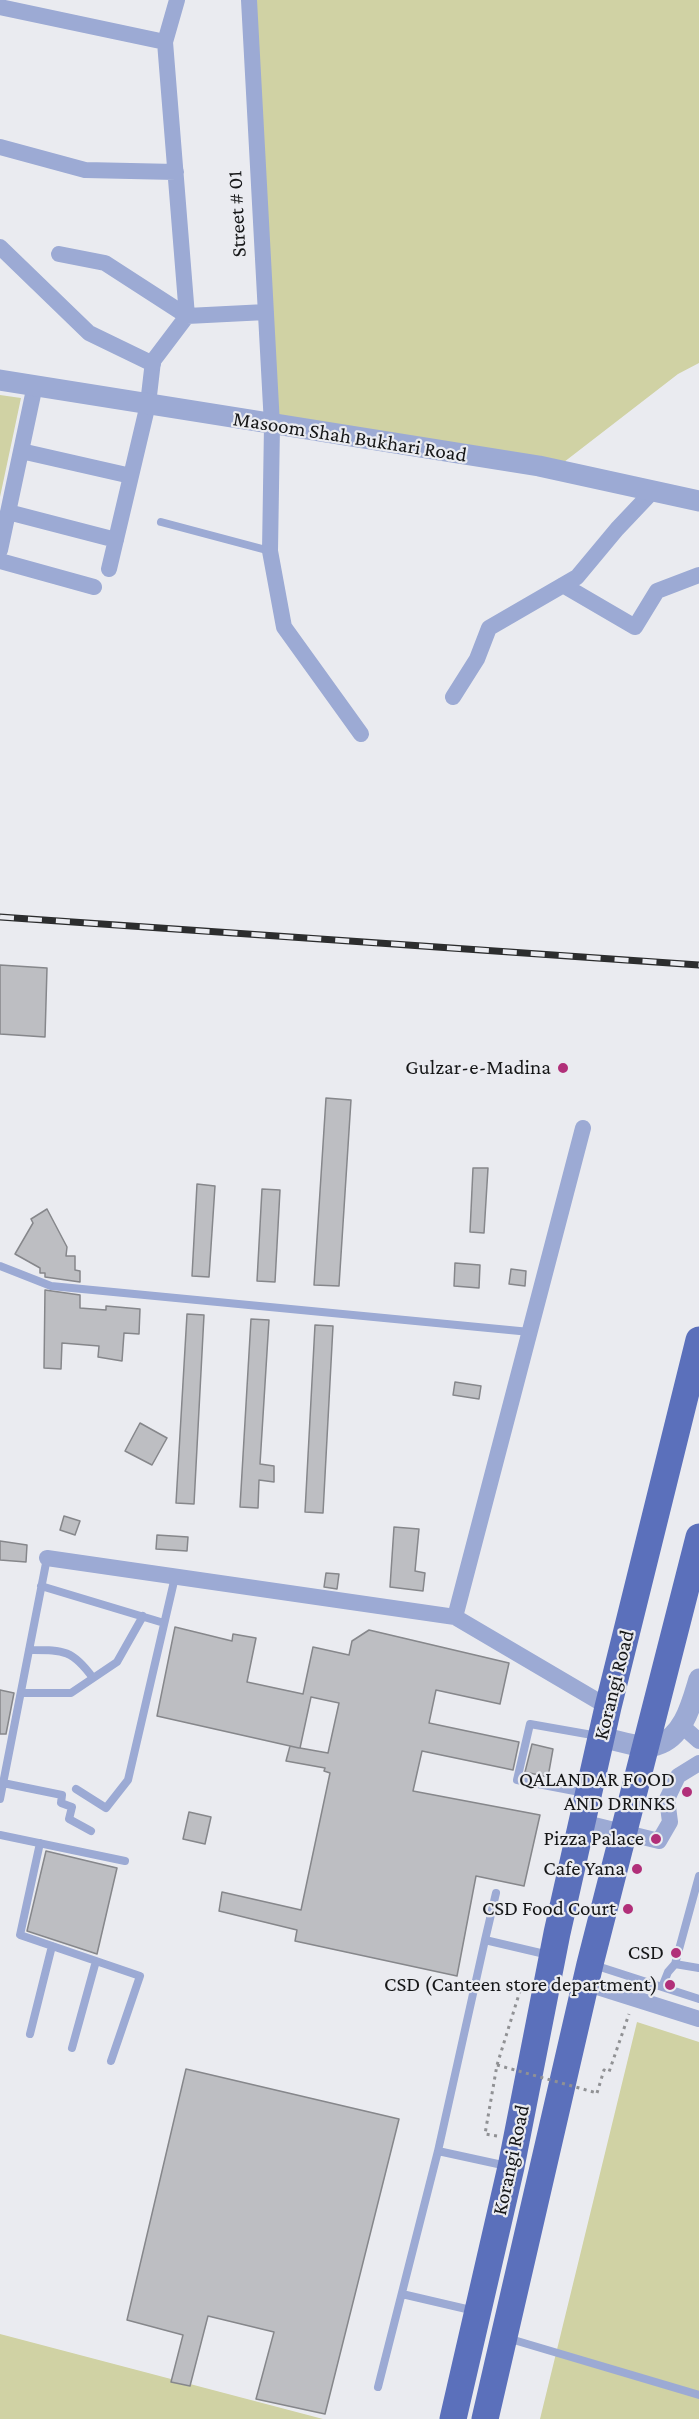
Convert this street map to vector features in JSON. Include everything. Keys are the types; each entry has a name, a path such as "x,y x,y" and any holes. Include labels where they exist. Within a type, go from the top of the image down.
{"main road":[{"name":"Korangi Road","path":"453,2419 511,2167 588,1794 699,1340"},
{"name":"Korangi Road","path":"485,2419 588,1973 699,1537"}],"street":[{"path":"109,569 148,404 153,364 187,316 165,42 177,0"},
{"name":"Street # 01","path":"249,0 273,425 270,551 284,627 361,734"},
{"path":"0,7 165,42"},
{"path":"0,147 85,170 176,172"},
{"path":"0,247 88,333 153,364"},
{"path":"59,254 105,263 187,316 266,312"},
{"name":"Masoom Shah Bukhari Road","path":"0,380 539,466 699,501"},
{"path":"0,550 35,386"},
{"path":"21,451 131,476"},
{"path":"453,697 477,658 489,628 577,577 617,529 653,491"},
{"path":"8,512 116,540"},
{"path":"0,561 94,587"},
{"path":"563,585 635,627 657,591 699,574"},
{"path":"455,1617 583,1128"},
{"path":"46,1558 455,1617 608,1707"},
{"path":"601,1737 647,1746 657,1745 668,1739 681,1725 691,1706 699,1679"},
{"path":"681,1725 699,1742"},
{"path":"582,1822 659,1841 670,1822 667,1799 678,1776 699,1763"},
{"path":"588,1973 699,2019"}],"lane":[{"path":"161,522 270,551"},
{"path":"0,1266 51,1286 530,1332"},
{"path":"0,1799 46,1558"},
{"path":"76,1789 106,1808 128,1780 175,1577"},
{"path":"41,1586 164,1623"},
{"path":"21,1693 71,1693 117,1662 143,1616"},
{"path":"29,1650 63,1650 80,1660 93,1678"},
{"path":"588,1794 517,1780 530,1724 601,1737"},
{"path":"3,1783 62,1795 61,1803 72,1807 69,1819 91,1831"},
{"path":"0,1835 125,1861"},
{"path":"40,1843 20,1935 140,1976 111,2061"},
{"path":"662,1987 668,1972 675,1964 699,1876"},
{"path":"378,2387 438,2151 496,1893"},
{"path":"485,1940 553,1955"},
{"path":"30,2034 52,1946"},
{"path":"72,2048 96,1961"},
{"path":"675,1964 699,1968"},
{"path":"588,1973 662,1987 699,1999"},
{"path":"438,2151 511,2167"},
{"path":"402,2294 478,2312"},
{"path":"504,2337 699,2395"}],"path":[{"path":"485,2134 497,2065 520,1991"},
{"path":"497,2065 597,2093 604,2070 609,2072 628,2016"}],"green space":[{"path":"250,0 699,0 699,363 678,374 555,469 272,425"},
{"path":"0,395 21,398 0,497"},
{"path":"637,2022 699,2042 699,2419 540,2419"},
{"path":"0,2334 323,2419 0,2419"}],"building":[{"path":"0,965 47,968 45,1037 0,1034"},
{"path":"326,1098 351,1100 339,1286 314,1285"},
{"path":"473,1168 488,1168 484,1233 470,1232"},
{"path":"197,1184 215,1186 209,1277 192,1276"},
{"path":"262,1189 280,1190 275,1282 257,1281"},
{"path":"47,1209 67,1247 66,1256 75,1256 75,1270 80,1271 80,1282 45,1277 45,1273 40,1273 40,1268 15,1254 33,1223 31,1219"},
{"path":"455,1263 480,1265 479,1288 454,1286"},
{"path":"511,1269 526,1271 525,1286 509,1284"},
{"path":"45,1290 80,1295 80,1308 106,1310 106,1306 140,1309 139,1334 124,1333 122,1361 98,1357 99,1346 62,1343 61,1369 44,1368"},
{"path":"187,1314 204,1315 194,1504 176,1503"},
{"path":"251,1319 269,1320 260,1464 274,1466 274,1482 259,1480 258,1508 240,1507"},
{"path":"315,1325 333,1326 323,1513 305,1512"},
{"path":"455,1382 481,1386 479,1399 453,1395"},
{"path":"140,1423 167,1438 152,1465 125,1451"},
{"path":"64,1516 80,1521 75,1535 60,1530"},
{"path":"394,1527 419,1529 415,1571 425,1573 423,1591 390,1587"},
{"path":"157,1535 188,1537 187,1551 156,1549"},
{"path":"0,1541 27,1545 26,1562 0,1560"},
{"path":"326,1573 339,1574 337,1589 324,1587"},
{"path":"175,1627 232,1641 233,1634 256,1638 247,1682 303,1694 313,1647 349,1655 352,1641 369,1630 509,1663 500,1704 436,1690 429,1723 519,1742 513,1770 422,1751 413,1791 540,1815 524,1886 476,1876 457,1976 295,1941 297,1930 219,1911 222,1892 301,1910 330,1773 324,1771 325,1768 286,1761 290,1746 299,1748 157,1716","holes":["311,1697 339,1703 328,1753 300,1748"]},
{"path":"0,1690 14,1693 6,1734 0,1734"},
{"path":"532,1744 553,1749 548,1777 525,1772"},
{"path":"189,1812 211,1817 205,1844 183,1839"},
{"path":"46,1851 117,1868 97,1954 27,1931"},
{"path":"186,2069 399,2119 325,2414 256,2399 274,2332 208,2316 190,2386 171,2382 183,2335 127,2320"}],"railway":[{"path":"0,917 699,965"}],"place":[{"name":"Gulzar-e-Madina","path":"563,1068"},
{"name":"QALANDAR FOOD AND DRINKS","path":"687,1792"},
{"name":"Pizza Palace","path":"656,1839"},
{"name":"Cafe Yana","path":"637,1869"},
{"name":"CSD Food Court","path":"628,1909"},
{"name":"CSD","path":"676,1953"},
{"name":"CSD (Canteen store department)","path":"670,1985"}]}
